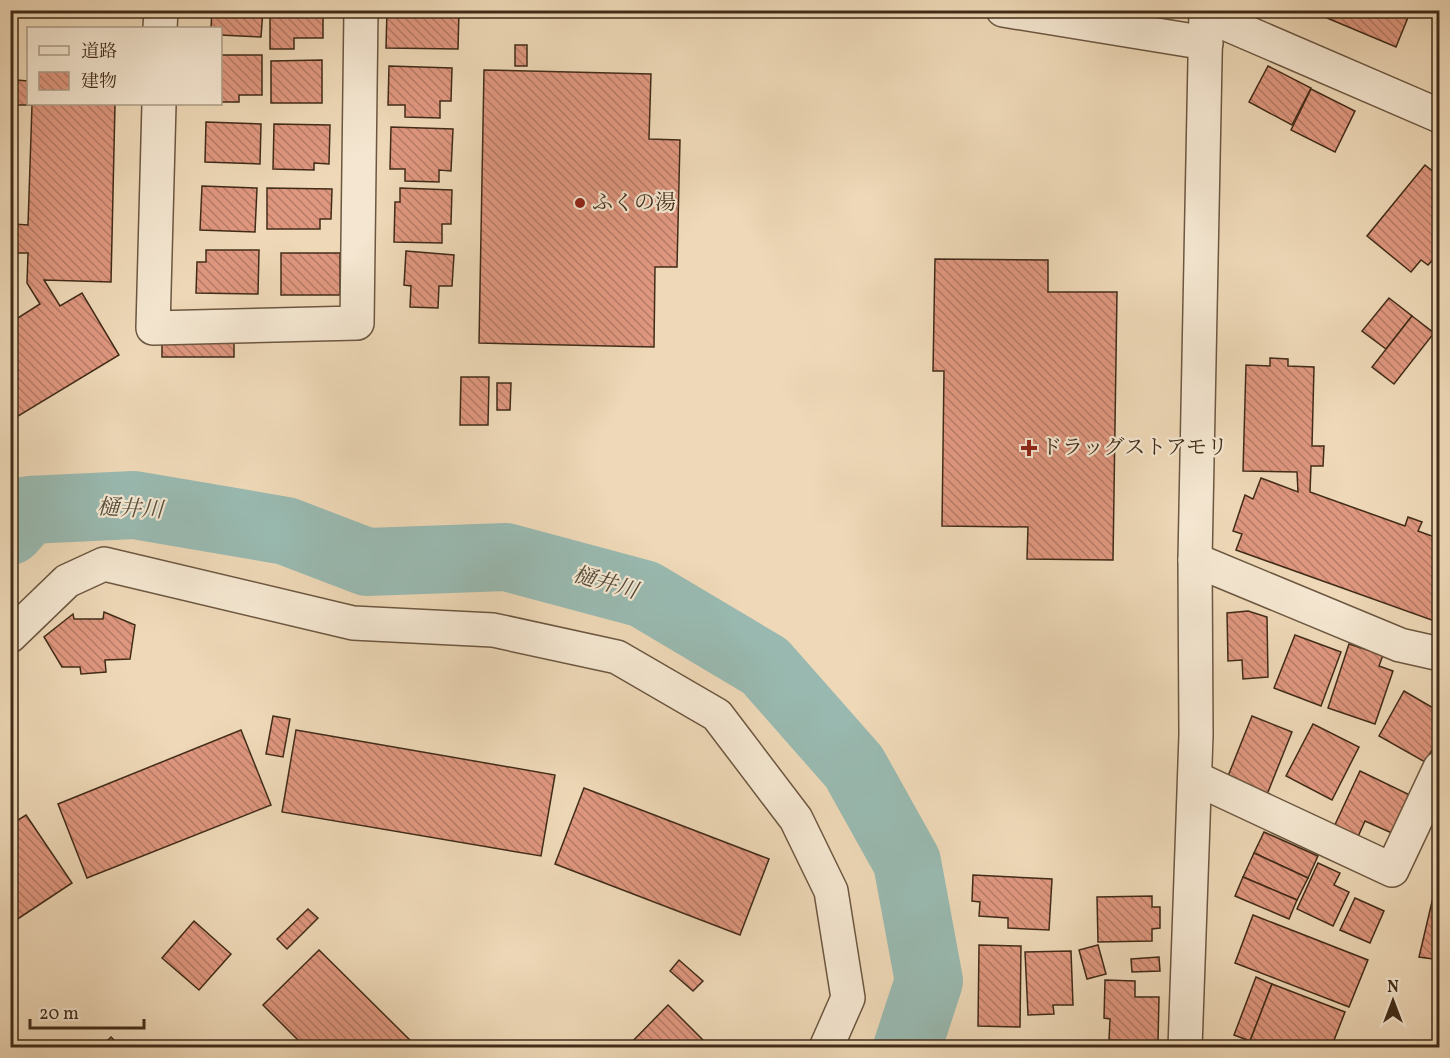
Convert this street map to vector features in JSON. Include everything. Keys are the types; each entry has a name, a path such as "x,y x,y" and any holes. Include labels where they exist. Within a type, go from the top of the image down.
{"street":[{"path":"160,27 161,10"},
{"path":"159,105 153,328 357,323 361,10"},
{"path":"1003,10 1206,23 1440,116"},
{"path":"1185,1047 1195,778 1195,560 1206,23"},
{"path":"1195,560 1401,645 1440,654"},
{"path":"10,636 67,581 104,564 353,623 493,630 617,657 717,715 796,819 831,891 848,998 826,1047"},
{"path":"1195,778 1392,870 1440,768"}],"building":[{"path":"212,10 263,10 261,37 222,35 222,27 211,27"},
{"path":"270,10 323,10 323,38 294,38 294,49 270,49"},
{"path":"387,10 459,10 458,49 386,48"},
{"path":"1308,10 1411,10 1396,47"},
{"path":"515,45 527,45 527,66 515,66"},
{"path":"222,55 262,55 262,95 239,95 239,102 222,102"},
{"path":"322,60 322,103 271,103 271,61"},
{"path":"389,66 452,68 451,101 440,101 440,118 405,117 405,105 388,105"},
{"path":"1268,66 1311,88 1292,125 1249,102"},
{"name":"ふくの湯","path":"484,70 651,74 649,139 680,140 677,267 655,267 654,347 479,343"},
{"path":"16,80 27,81 27,105 16,105"},
{"path":"1311,89 1355,111 1335,152 1291,130"},
{"path":"32,105 115,105 111,282 44,280 60,306 82,293 119,355 10,421 10,323 40,304 27,283 28,253 14,253 14,224 28,225"},
{"path":"206,122 261,124 260,164 205,162"},
{"path":"274,124 330,125 329,164 314,163 314,170 273,169"},
{"path":"391,127 453,129 451,171 439,170 439,182 405,181 405,169 390,169"},
{"path":"1425,165 1440,177 1440,252 1428,265 1421,260 1411,272 1367,236"},
{"path":"202,186 257,188 255,232 200,230"},
{"path":"267,188 332,189 331,219 320,219 320,229 267,229"},
{"path":"400,188 452,190 451,224 442,224 442,243 394,242 395,202 400,202"},
{"path":"206,250 259,250 258,294 196,293 197,262 206,262"},
{"path":"406,251 454,255 452,286 439,286 438,308 410,307 411,286 404,285"},
{"path":"281,253 340,253 340,295 281,295"},
{"name":"ドラッグストアモリ","path":"935,259 1048,260 1048,292 1117,292 1113,560 1027,559 1028,527 942,526 944,371 933,371"},
{"path":"1389,298 1412,316 1386,349 1362,331"},
{"path":"1412,316 1434,333 1394,384 1372,367"},
{"path":"162,343 234,343 234,357 162,357"},
{"path":"1270,358 1288,359 1288,366 1314,367 1312,446 1324,446 1323,466 1311,466 1310,492 1405,526 1408,517 1422,522 1418,531 1440,539 1440,623 1236,550 1242,534 1233,531 1245,495 1253,499 1261,478 1298,492 1297,472 1243,471 1246,365 1270,366"},
{"path":"461,377 489,377 488,425 460,425"},
{"path":"497,383 511,383 510,410 497,410"},
{"path":"1248,611 1267,617 1268,677 1243,679 1242,660 1228,661 1227,613"},
{"path":"104,612 135,625 130,659 105,660 106,672 81,674 80,667 62,667 44,637 73,614 74,619 103,619"},
{"path":"1295,635 1341,652 1321,706 1274,688"},
{"path":"1349,644 1383,655 1379,666 1393,671 1375,724 1328,708"},
{"path":"1404,691 1440,712 1440,736 1425,762 1379,736"},
{"path":"273,716 290,719 283,757 266,754"},
{"path":"1252,716 1292,732 1266,797 1226,781"},
{"path":"1313,724 1359,747 1332,800 1286,776"},
{"path":"241,730 271,805 87,878 58,804"},
{"path":"296,730 555,775 541,856 282,812"},
{"path":"1360,771 1412,796 1394,834 1365,821 1356,841 1332,831"},
{"path":"584,788 769,859 740,935 555,864"},
{"path":"26,815 72,883 10,924 10,825"},
{"path":"1264,832 1318,856 1308,878 1254,853"},
{"path":"1254,853 1308,878 1297,900 1243,877"},
{"path":"1318,863 1340,873 1334,885 1349,892 1333,926 1297,909"},
{"path":"973,875 1052,879 1049,930 1008,928 1008,918 979,916 980,902 972,901"},
{"path":"1243,877 1297,900 1289,919 1235,896"},
{"path":"1434,893 1440,894 1440,960 1419,957"},
{"path":"1152,896 1152,907 1160,907 1160,928 1152,929 1152,941 1098,942 1097,897"},
{"path":"1355,898 1384,911 1370,943 1340,930"},
{"path":"308,909 318,918 287,949 277,939"},
{"path":"1253,915 1368,960 1349,1007 1235,963"},
{"path":"194,921 231,954 199,990 162,958"},
{"path":"979,945 1021,946 1020,1027 978,1026"},
{"path":"1098,945 1106,974 1087,979 1079,950"},
{"path":"319,950 418,1048 306,1048 263,1005"},
{"path":"1071,951 1073,1005 1053,1005 1054,1014 1028,1015 1025,952"},
{"path":"1159,957 1160,971 1132,972 1131,959"},
{"path":"679,960 703,981 693,991 670,971"},
{"path":"1256,977 1272,984 1250,1041 1234,1035"},
{"path":"1105,980 1135,981 1135,997 1159,997 1158,1042 1109,1040 1110,1019 1104,1018"},
{"path":"1272,984 1345,1012 1331,1048 1266,1048 1250,1041"},
{"path":"668,1005 711,1048 626,1048"},
{"path":"111,1037 122,1048 100,1048"}],"waterway":[{"name":"樋井川","path":"10,531 29,510 134,505 286,531 367,562 506,557 644,594 765,666 854,767 907,862 929,981 907,1048"}],"place":[{"name":"ふくの湯","path":"580,203"},
{"name":"ドラッグストアモリ","path":"1029,448"}]}
